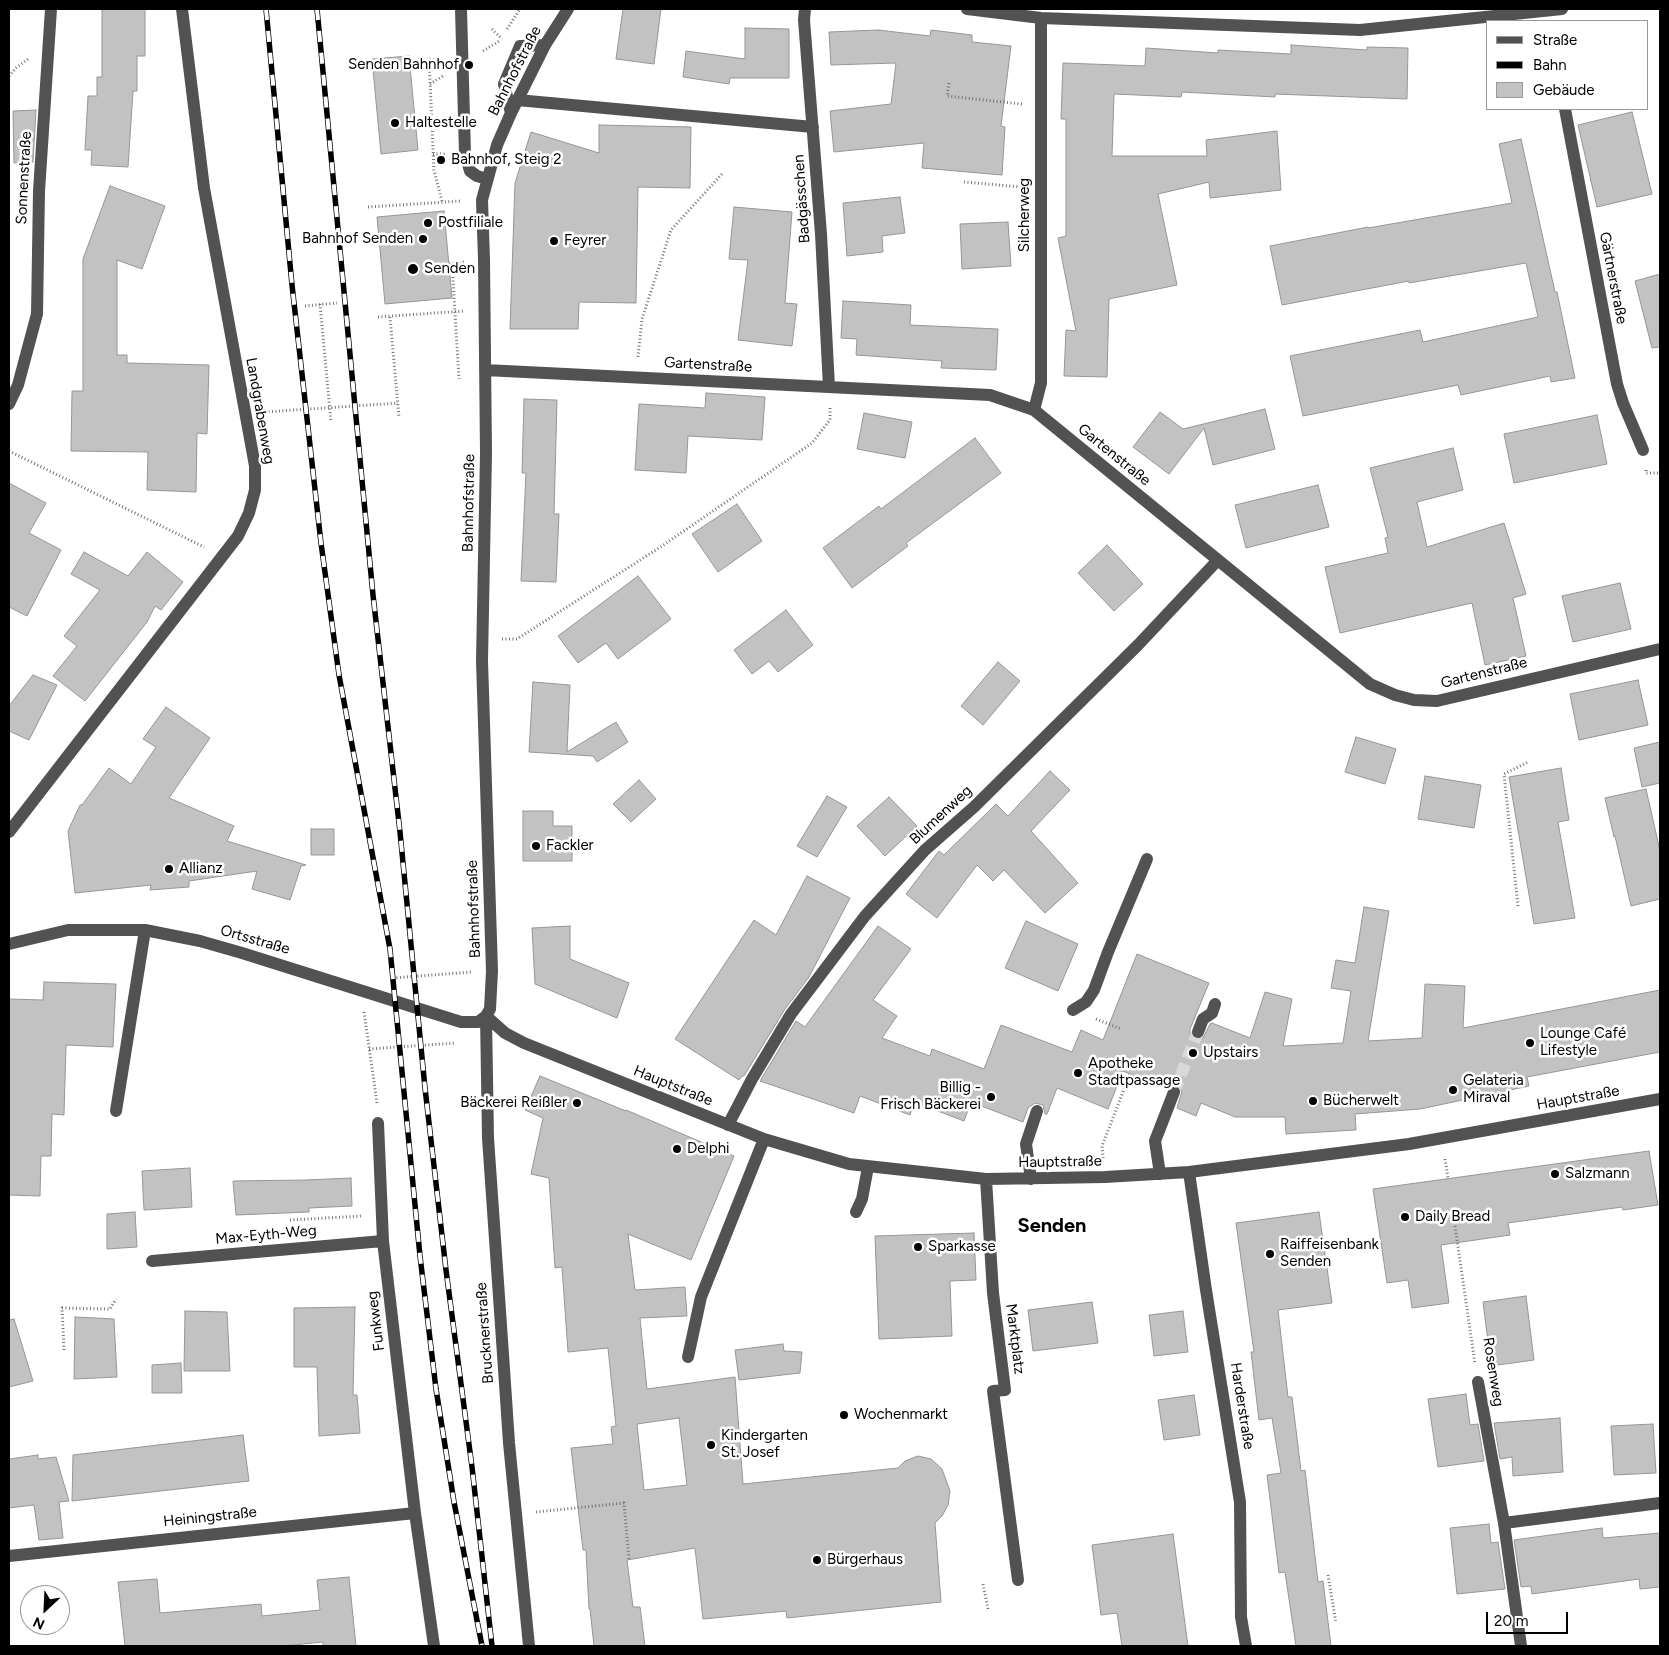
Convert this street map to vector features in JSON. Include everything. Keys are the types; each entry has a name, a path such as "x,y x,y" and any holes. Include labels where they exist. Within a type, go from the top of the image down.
{"street":[{"name":"Sonnenstraße","path":"9,404 18,385 37,314 39,190 52,9"},
{"name":"Landgrabenweg","path":"9,832 238,536 249,513 255,490 255,466 204,188 182,9"},
{"path":"461,9 465,154 470,171 477,176 487,179"},
{"name":"Bahnhofstraße","path":"486,1016 490,1009 492,971 482,639 486,453 482,200 497,145 511,113 545,45 568,9"},
{"name":"Badgässchen","path":"805,9 804,20 821,234 829,387"},
{"path":"967,9 1040,18 1360,30 1486,21"},
{"path":"1494,20 1547,16 1562,9"},
{"name":"Silcherweg","path":"1034,410 1042,383 1040,18"},
{"path":"511,113 504,84 520,46 545,45"},
{"path":"517,100 813,127"},
{"name":"Gärtnerstraße","path":"1565,110 1610,345 1623,402 1643,450"},
{"name":"Gartenstraße","path":"485,370 990,395 1034,410 1370,684 1414,700 1437,701 1660,649"},
{"name":"Blumenweg","path":"728,1125 752,1079 791,1014 865,916 925,850 974,807 1138,646 1217,561"},
{"path":"1073,1010 1086,1002 1094,990 1147,859"},
{"name":"Ortsstraße","path":"9,942 68,930 145,930 242,953 461,1022 478,1022 486,1016"},
{"path":"116,1111 145,930"},
{"path":"1198,1032 1203,1019 1212,1013 1215,1004"},
{"name":"Hauptstraße","path":"486,1016 506,1033 524,1043 764,1139 849,1164 986,1179 1105,1177 1189,1172 1409,1144 1660,1099"},
{"name":"Brucknerstraße","path":"486,1016 488,1138 509,1443 529,1646"},
{"path":"1160,1174 1155,1141 1174,1092"},
{"path":"1031,1179 1026,1144 1037,1111"},
{"name":"Funkweg","path":"378,1123 383,1241 415,1512 434,1646"},
{"path":"688,1357 701,1297 764,1139"},
{"path":"856,1212 862,1199 868,1167"},
{"name":"Harderstraße","path":"1189,1172 1240,1502 1241,1617 1246,1646"},
{"name":"Marktplatz","path":"986,1179 993,1293 1005,1390 993,1391 1018,1580"},
{"name":"Max-Eyth-Weg","path":"152,1261 383,1241"},
{"name":"Rosenweg","path":"1478,1382 1504,1523 1521,1646"},
{"path":"1504,1523 1660,1503"},
{"name":"Heiningstraße","path":"9,1556 415,1512"}],"path":[{"path":"492,28 502,39 520,9"},
{"path":"429,59 434,170 442,201"},
{"path":"949,83 946,96 1041,106"},
{"path":"433,154 444,154"},
{"path":"636,377 642,318 671,230 722,174"},
{"path":"964,182 1041,189"},
{"path":"368,207 482,200"},
{"path":"452,263 459,378"},
{"path":"305,306 337,303"},
{"path":"320,304 331,422"},
{"path":"378,318 485,309"},
{"path":"390,317 400,418"},
{"path":"482,639 517,639 662,546 812,442 830,420 829,387"},
{"path":"259,412 398,403"},
{"path":"9,451 223,556"},
{"path":"1518,906 1504,774 1528,762"},
{"path":"385,979 492,971"},
{"path":"361,990 378,1107 378,1123"},
{"path":"369,1048 486,1042"},
{"path":"1105,1177 1102,1146 1130,1074"},
{"path":"290,1220 382,1215"},
{"name":"Rosenweg","path":"1455,1226 1478,1382"},
{"path":"64,1350 62,1308 110,1309 116,1299"},
{"path":"516,1514 624,1503 629,1560"},
{"path":"1328,1575 1336,1623"},
{"path":"983,1584 988,1609"}],"building":[{"path":"102,9 145,9 145,56 137,56 137,91 133,91 128,167 91,165 92,150 85,150 88,96 97,96 97,77 102,77"},
{"path":"623,9 661,9 654,64 616,59"},
{"path":"745,28 789,29 789,78 730,78 729,84 683,77 686,51 745,59"},
{"path":"878,30 930,36 931,30 972,35 972,42 1011,46 1001,126 1005,127 1002,175 922,168 924,143 834,152 830,111 891,104 896,63 831,65 829,32"},
{"path":"1291,45 1367,50 1367,47 1408,48 1407,99 1275,94 1275,97 1182,92 1181,97 1114,94 1112,156 1207,156 1206,140 1277,131 1281,190 1210,198 1209,182 1158,194 1177,285 1109,299 1107,377 1064,376 1066,330 1076,331 1058,238 1066,236 1066,119 1061,119 1063,63 1145,66 1146,48 1218,53 1218,50 1291,54"},
{"path":"409,56 418,150 381,154 372,59"},
{"path":"36,110 33,162 14,163 13,111"},
{"path":"1632,112 1652,194 1597,207 1578,125"},
{"path":"599,125 691,127 690,188 638,187 636,303 579,302 578,329 510,329 515,183 531,132 599,153"},
{"path":"1521,139 1575,378 1551,382 1550,376 1461,395 1458,385 1303,416 1290,356 1420,330 1423,342 1538,317 1526,263 1409,283 1409,281 1282,305 1270,246 1368,227 1512,203 1499,144"},
{"path":"110,186 165,206 142,269 117,260 117,355 127,355 127,363 209,365 207,434 197,433 196,492 147,490 148,452 71,451 72,391 83,391 83,259"},
{"path":"900,197 905,233 882,236 883,252 847,256 843,203"},
{"path":"734,207 792,212 785,303 797,304 792,346 738,340 748,260 729,259"},
{"name":"Bahnhof Senden","path":"444,211 452,298 385,304 377,217"},
{"path":"1008,222 1011,266 962,269 960,224"},
{"path":"1660,274 1660,347 1652,348 1635,281"},
{"path":"843,301 911,305 910,325 998,329 996,370 941,368 942,361 856,355 857,339 841,338"},
{"path":"706,393 765,397 762,440 688,436 686,473 635,470 639,404 705,408"},
{"path":"524,399 557,400 554,514 559,514 556,582 521,581 526,473 522,473"},
{"path":"1265,409 1275,449 1213,465 1204,428 1169,474 1133,447 1160,412 1183,429"},
{"path":"864,413 912,422 905,458 857,449"},
{"path":"1597,415 1607,464 1514,483 1504,434"},
{"path":"975,438 1001,473 906,543 908,546 852,588 823,548 879,506 881,509"},
{"path":"1453,448 1463,490 1417,502 1427,547 1504,523 1526,594 1513,598 1526,656 1485,665 1472,603 1340,633 1325,567 1388,553 1385,538 1388,537 1370,468"},
{"path":"9,483 46,503 29,533 61,550 27,616 9,607"},
{"path":"1318,485 1329,527 1246,548 1235,505"},
{"path":"737,504 762,541 718,572 692,534"},
{"path":"1107,545 1143,584 1114,611 1078,573"},
{"path":"84,552 128,576 147,552 183,582 161,610 155,606 147,622 85,701 53,676 77,646 64,636 100,590 71,574"},
{"path":"638,576 671,619 618,659 606,643 578,663 558,636"},
{"path":"1620,583 1631,629 1573,642 1562,596"},
{"path":"786,610 813,645 778,672 769,661 752,674 734,650"},
{"path":"998,662 1020,681 983,725 961,706"},
{"path":"33,675 57,685 29,740 9,731 9,706"},
{"path":"1638,680 1648,725 1579,740 1570,694"},
{"path":"533,682 570,685 567,752 616,722 628,742 597,762 593,756 529,752"},
{"path":"166,707 210,738 169,798 234,826 227,841 306,865 301,866 290,900 252,889 257,871 189,881 189,887 150,890 151,885 75,893 68,831 80,805 82,805 109,768 131,784 156,747 143,739"},
{"path":"1356,737 1396,749 1385,784 1345,772"},
{"path":"1660,742 1660,783 1642,787 1634,748"},
{"path":"1561,768 1569,820 1558,822 1575,918 1534,924 1509,777"},
{"path":"1050,771 1070,790 1031,831 1078,883 1045,913 1004,870 993,881 977,865 937,918 906,894 939,851 944,855 996,804 1008,816"},
{"path":"1425,776 1481,785 1474,828 1418,819"},
{"path":"639,780 656,799 631,822 613,804"},
{"path":"1646,789 1660,851 1660,899 1631,906 1605,798"},
{"path":"827,796 847,807 817,857 797,846"},
{"path":"889,797 917,826 885,856 857,826"},
{"path":"523,811 553,811 553,826 572,826 572,861 523,861"},
{"path":"311,829 334,829 334,855 311,855"},
{"path":"807,876 850,898 809,977 785,1009 744,1076 739,1080 675,1039 754,920 776,935"},
{"path":"1364,907 1389,911 1368,1041 1422,1038 1425,984 1465,986 1463,1028 1660,990 1660,1052 1527,1077 1529,1086 1420,1109 1355,1114 1356,1130 1286,1134 1285,1117 1235,1117 1201,1103 1196,1116 1177,1108 1182,1091 1177,1085 1172,1084 1167,1089 1123,1071 1108,1109 1057,1088 1047,1114 1045,1114 1043,1105 1035,1103 1028,1108 1023,1122 971,1102 964,1121 914,1102 910,1115 860,1096 854,1113 760,1081 796,1021 805,1027 878,926 911,949 873,1000 897,1016 882,1038 930,1056 932,1049 984,1069 1001,1025 1072,1052 1081,1030 1103,1040 1137,954 1209,983 1190,1029 1190,1034 1195,1039 1200,1040 1203,1038 1212,1023 1250,1038 1265,992 1292,999 1283,1046 1343,1043 1351,991 1331,988 1336,960 1355,963"},
{"path":"1026,921 1078,944 1058,991 1005,968"},
{"path":"570,926 570,959 629,983 617,1018 535,984 532,928"},
{"path":"44,982 116,984 113,1047 66,1045 64,1115 52,1114 51,1156 41,1156 40,1196 9,1195 9,999 43,1000"},
{"path":"540,1076 734,1156 691,1260 628,1234 635,1290 685,1287 687,1316 640,1318 647,1389 735,1377 743,1484 898,1468 905,1461 918,1456 931,1459 942,1469 950,1491 948,1505 942,1516 935,1523 941,1602 787,1618 786,1611 703,1619 695,1548 627,1560 633,1607 640,1607 645,1646 594,1646 589,1609 586,1550 583,1550 571,1448 613,1444 611,1427 616,1426 608,1348 568,1352 562,1267 555,1268 549,1178 531,1174 543,1118 525,1110","holes":["679,1418 687,1485 644,1490 637,1424"]},
{"path":"1649,1151 1658,1205 1623,1210 1622,1207 1508,1223 1510,1235 1441,1245 1449,1303 1412,1308 1408,1280 1387,1283 1373,1189"},
{"path":"190,1168 192,1207 144,1210 142,1171"},
{"path":"351,1178 352,1206 309,1208 309,1212 236,1215 233,1181"},
{"path":"135,1212 137,1247 107,1249 107,1214"},
{"path":"1319,1212 1332,1303 1278,1310 1288,1397 1292,1397 1301,1471 1305,1470 1318,1582 1323,1581 1331,1646 1296,1646 1285,1572 1279,1573 1267,1475 1281,1473 1272,1418 1259,1420 1251,1352 1254,1352 1236,1223"},
{"path":"974,1233 976,1280 950,1281 952,1336 879,1339 875,1236"},
{"path":"1526,1296 1534,1360 1491,1366 1483,1302"},
{"path":"1092,1302 1098,1343 1033,1351 1028,1310"},
{"path":"355,1307 353,1395 357,1395 360,1433 319,1436 317,1367 294,1367 294,1308"},
{"path":"185,1311 227,1312 230,1371 184,1371"},
{"path":"1183,1311 1188,1352 1154,1356 1149,1315"},
{"path":"75,1317 114,1319 117,1377 74,1379"},
{"path":"14,1319 33,1381 9,1387 9,1320"},
{"path":"783,1344 784,1351 802,1352 800,1373 739,1380 735,1350"},
{"path":"181,1363 182,1393 152,1393 152,1365"},
{"path":"1466,1394 1470,1425 1478,1424 1484,1461 1438,1467 1428,1399"},
{"path":"1194,1395 1200,1435 1164,1440 1158,1400"},
{"path":"1560,1418 1563,1472 1513,1476 1512,1457 1500,1459 1494,1423"},
{"path":"1653,1424 1656,1473 1614,1475 1611,1426"},
{"path":"243,1435 249,1481 72,1501 73,1455"},
{"path":"38,1455 38,1459 56,1457 69,1501 59,1502 63,1538 39,1540 34,1505 9,1508 9,1459"},
{"path":"1489,1524 1491,1543 1498,1542 1505,1589 1457,1594 1450,1528"},
{"path":"1602,1528 1603,1538 1660,1533 1660,1587 1640,1589 1639,1579 1532,1594 1531,1586 1521,1587 1514,1540"},
{"path":"1173,1534 1188,1646 1122,1646 1117,1613 1101,1615 1092,1545"},
{"path":"349,1577 356,1646 323,1646 323,1642 283,1646 125,1646 118,1582 157,1579 160,1613 261,1604 262,1616 320,1610 317,1580"}],"tunnel":[{"path":"1174,1092 1198,1032"}],"railway":[{"path":"266,9 292,285 321,543 339,675 390,949 420,1256 436,1389 454,1502 482,1646"},
{"path":"317,9 373,595 400,832 425,1088 492,1646"}],"place":[{"name":"Senden Bahnhof","path":"469,65"},
{"name":"Haltestelle","path":"395,123"},
{"name":"Bahnhof, Steig 2","path":"441,160"},
{"name":"Postfiliale","path":"428,223"},
{"name":"Bahnhof Senden","path":"423,239"},
{"name":"Feyrer","path":"554,241"},
{"name":"Senden","path":"413,269"},
{"name":"Fackler","path":"536,846"},
{"name":"Allianz","path":"169,869"},
{"name":"Lounge Café Lifestyle","path":"1530,1043"},
{"name":"Upstairs","path":"1193,1053"},
{"name":"Apotheke Stadtpassage","path":"1078,1073"},
{"name":"Gelateria Miraval","path":"1453,1090"},
{"name":"Billig - Frisch Bäckerei","path":"991,1097"},
{"name":"Bücherwelt","path":"1313,1101"},
{"name":"Bäckerei Reißler","path":"577,1103"},
{"name":"Delphi","path":"677,1149"},
{"name":"Salzmann","path":"1555,1174"},
{"name":"Daily Bread","path":"1405,1217"},
{"name":"Sparkasse","path":"918,1247"},
{"name":"Raiffeisenbank Senden","path":"1270,1254"},
{"name":"Wochenmarkt","path":"844,1415"},
{"name":"Kindergarten St. Josef","path":"711,1445"},
{"name":"Bürgerhaus","path":"817,1560"}],"district":[{"name":"Senden","path":"1052,1226"}]}
